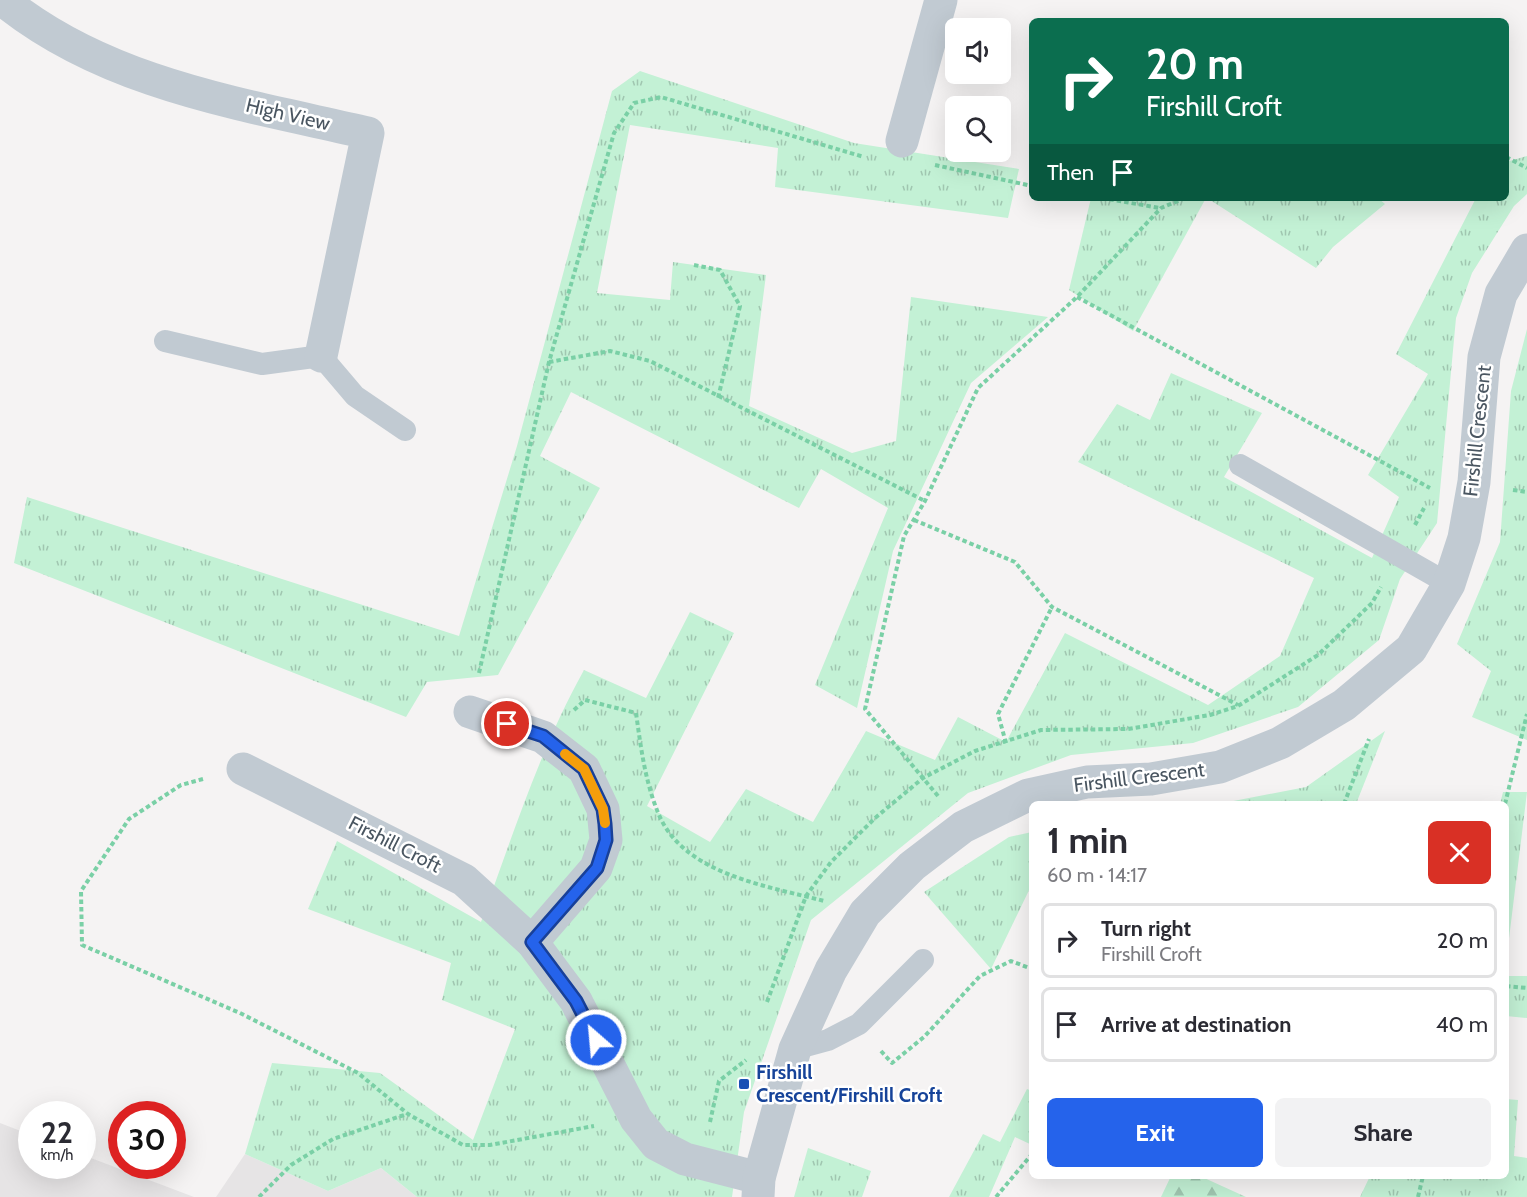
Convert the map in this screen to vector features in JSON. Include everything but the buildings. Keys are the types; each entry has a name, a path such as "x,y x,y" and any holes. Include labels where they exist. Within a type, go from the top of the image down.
{"street":[{"name":"High View","path":"3,0 28,21 105,62 182,90 368,132 321,356"},
{"path":"902,141 941,0"},
{"name":"Firshill Crescent","path":"758,1187 795,1049 831,970 865,913 912,866 963,827 1028,795 1087,782 1151,779 1220,767 1280,743 1344,705 1411,649 1449,584 1464,538 1474,482 1484,357 1501,294 1527,250"},
{"path":"470,712 543,736 584,769 603,809 606,840 597,868 532,942"},
{"name":"Firshill Croft","path":"243,769 464,880 532,942 576,1001 636,1119 656,1144 685,1159 758,1187"}],"lane":[{"path":"165,341 262,364 321,356 354,396 405,430"},
{"path":"1240,465 1449,584"},
{"path":"795,1049 828,1040 859,1024 923,960"}],"path":[{"path":"470,712 549,362 614,133 634,103 661,97 864,158 866,137 902,141 937,167 1029,185"},
{"path":"1509,159 1527,168"},
{"path":"1120,201 1161,208"},
{"path":"963,827 864,708 904,537 925,501 978,388 1077,297 1161,208 1178,201"},
{"path":"694,265 720,270 740,306 718,398"},
{"path":"1077,297 1469,510"},
{"path":"549,362 610,351 650,361 718,398 925,501"},
{"path":"914,520 1015,562 1052,607 1238,706"},
{"path":"1006,743 998,714 1052,607"},
{"path":"543,736 585,700 636,712 645,774 656,806 660,817 684,849 724,873 865,913"},
{"path":"1505,801 1527,714"},
{"path":"243,769 181,785 129,819 81,891 82,945 240,1013 328,1058 358,1074 408,1114 463,1145 489,1145 636,1119"},
{"path":"859,1024 892,1063 924,1036 980,975 1011,961 1029,968"},
{"path":"1509,986 1527,988"},
{"path":"259,1197 291,1165 333,1139 408,1114"},
{"path":"996,1197 1029,1158"},
{"path":"1418,1197 1422,1179"}],"shaded area":[{"path":"0,1123 18,1130 18,1179 96,1179 96,1160 108,1164 108,1179 146,1179 194,1197 0,1197"},
{"path":"245,1154 328,1191 381,1168 417,1197 216,1197"}],"green space":[{"path":"640,71 854,143 945,157 945,162 975,162 1019,169 1008,218 775,187 778,148 630,125 597,293 670,300 673,262 766,275 749,406 852,453 896,441 911,297 1048,317 971,383 893,551 857,708 815,685 888,508 821,469 799,508 571,392 540,456 600,488 498,675 427,682 406,717 14,563 27,497 459,636 517,446 612,91"},
{"path":"1527,156 1527,194 1514,206 1472,273 1456,318 1437,523 1400,579 1379,640 1298,707 1193,743 1071,755 968,793 811,920 744,1112 732,1197 417,1197 381,1168 328,1191 245,1154 272,1063 380,1073 473,1140 515,1029 442,1000 451,963 308,909 337,841 481,922 540,762 584,670 646,698 690,612 734,633 647,806 710,842 746,789 813,822 866,731 935,760 958,717 1006,742 1065,633 1208,705 1280,656 1314,578 1078,462 1117,404 1150,420 1171,373 1262,413 1224,477 1372,558 1399,497 1368,475 1428,374 1396,354 1474,201 1509,201 1509,161"},
{"path":"1090,201 1204,201 1133,331 1069,290"},
{"path":"1212,201 1382,201 1385,204 1333,247 1316,268"},
{"path":"1527,329 1527,740 1472,717 1491,671 1457,644 1500,542 1511,391"},
{"path":"1385,731 1357,801 1234,801 1306,787"},
{"path":"1503,792 1527,792 1509,939 1509,801 1501,801"},
{"path":"1029,833 1029,890 991,969 924,892 1009,837"},
{"path":"1509,976 1527,976 1527,1018 1509,1016"},
{"path":"1027,1089 1029,1090 1029,1144 1015,1137 989,1197 949,1197 983,1134 1000,1142"},
{"path":"1509,1099 1518,1100 1514,1156 1527,1158 1527,1197 1360,1197 1369,1179 1509,1179"},
{"path":"808,1148 871,1171 862,1197 794,1197"},
{"path":"1170,1179 1207,1179 1246,1197 1161,1197"}],"slow traffic":[{"path":"565,754 584,769 603,809 605,823"}],"place":[{"name":"Firshill Crescent/Firshill Croft","path":"744,1084"}],"route":[{"path":"507,724 543,736 584,769 603,809 606,840 597,868 532,942 576,1001 596,1040"}]}
